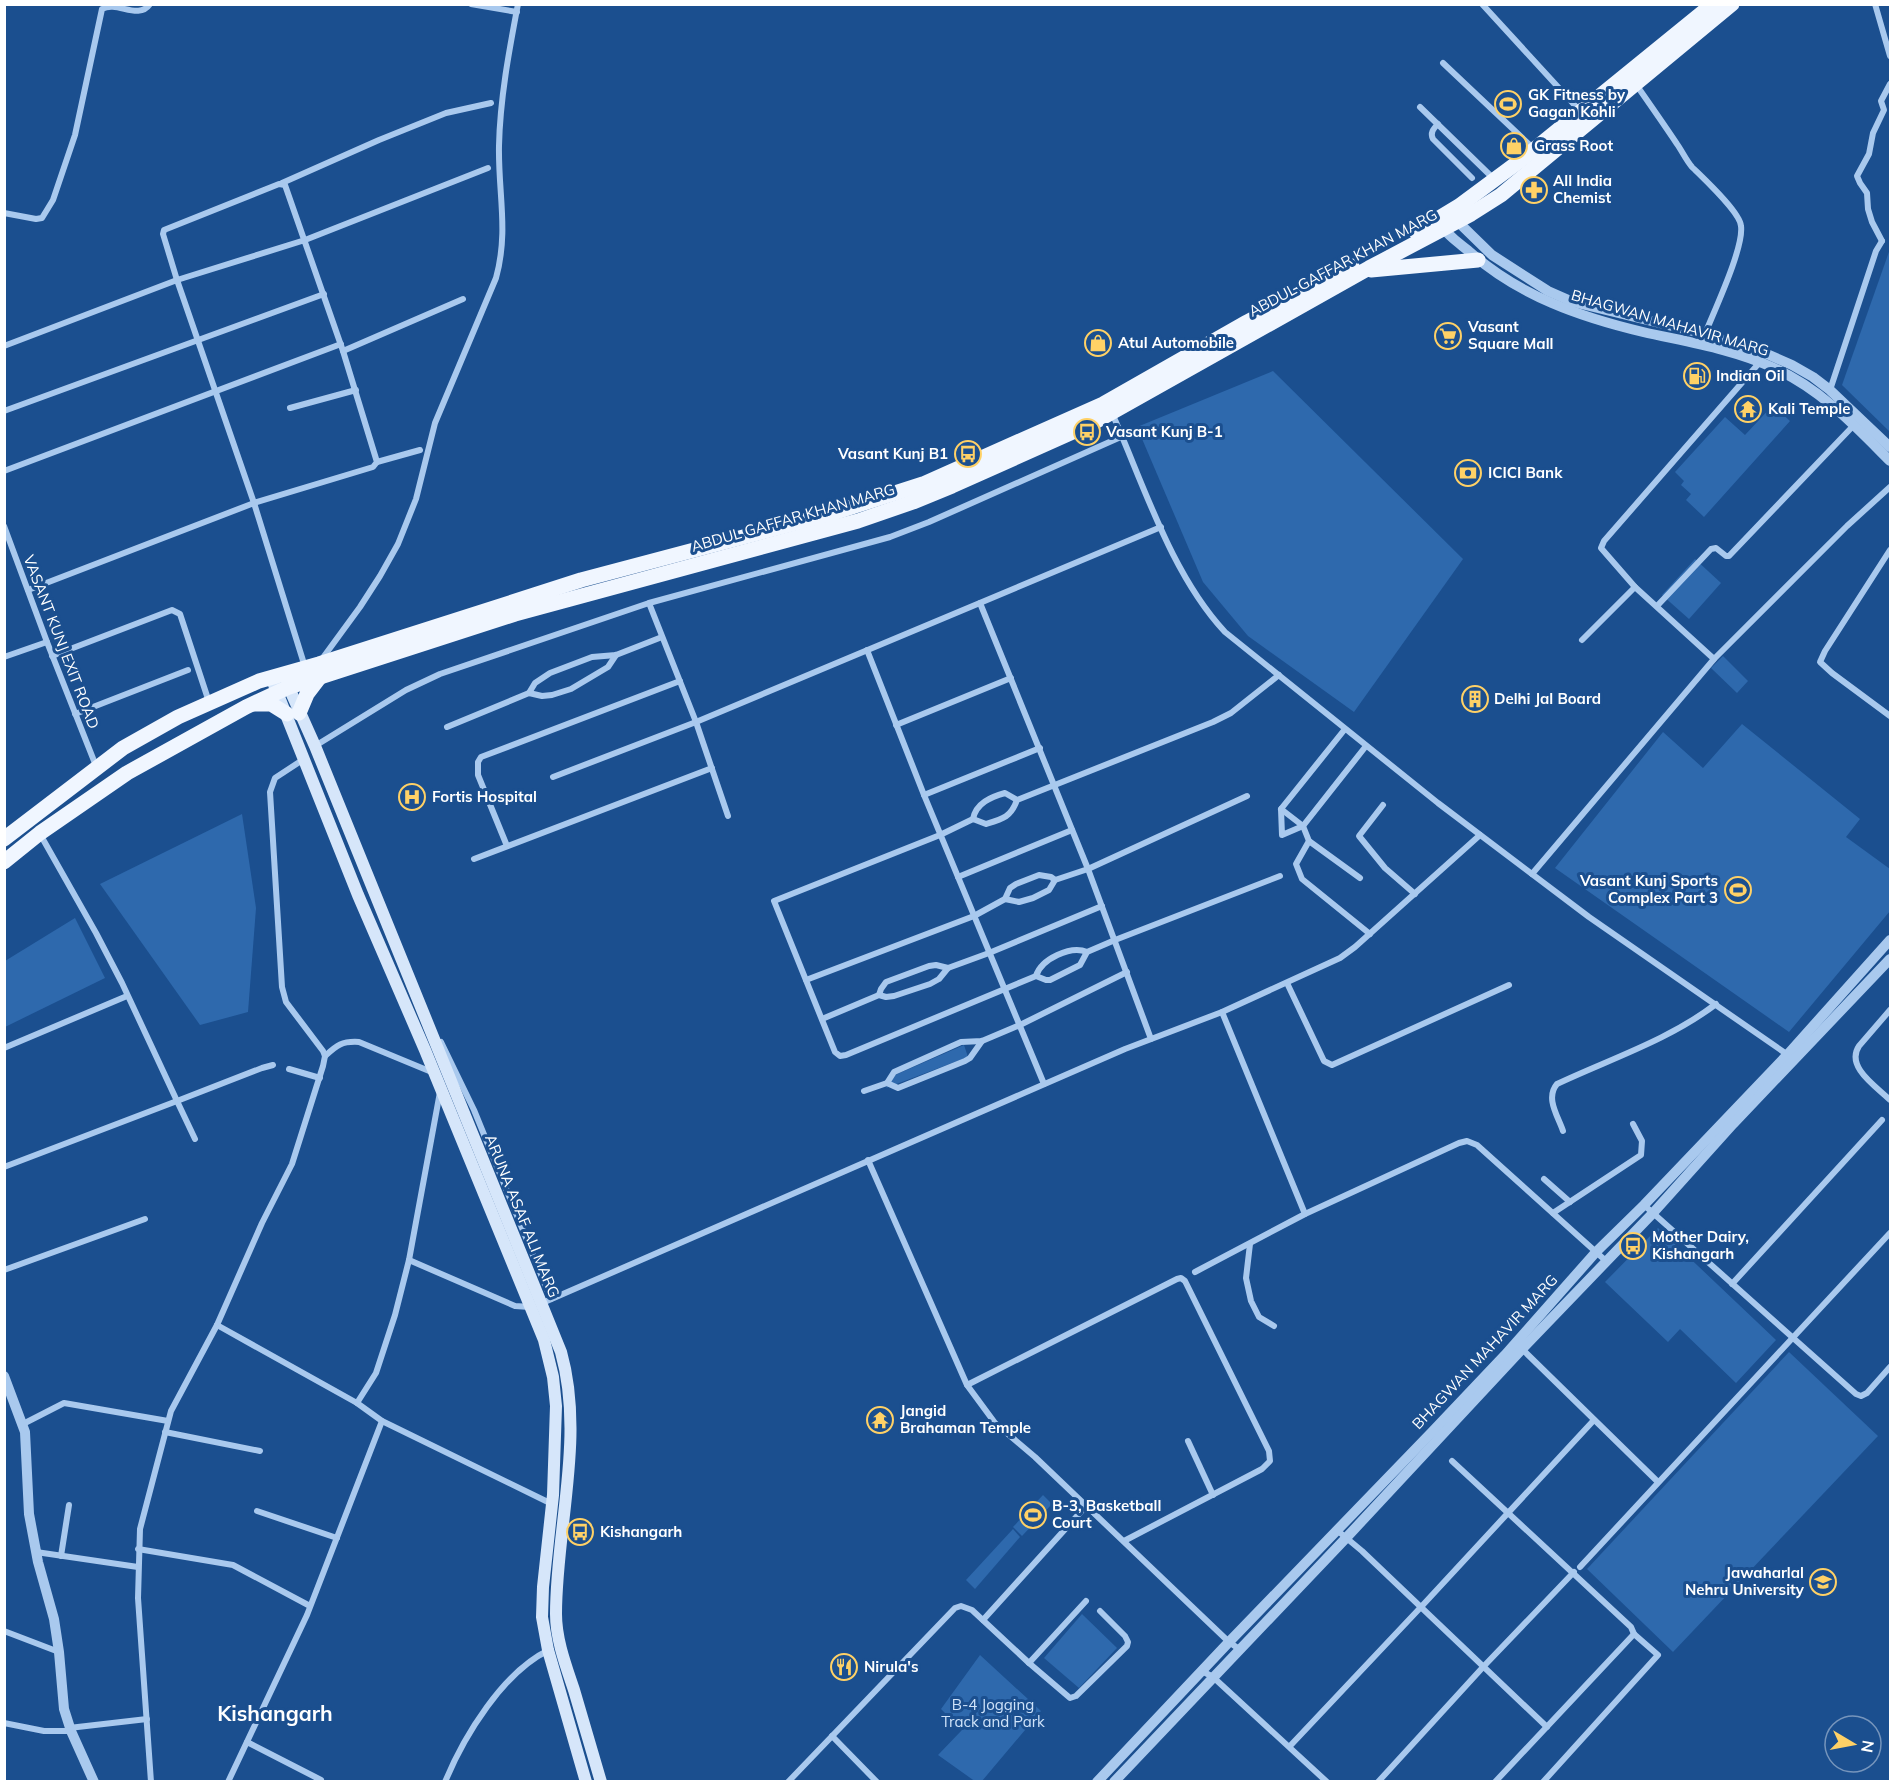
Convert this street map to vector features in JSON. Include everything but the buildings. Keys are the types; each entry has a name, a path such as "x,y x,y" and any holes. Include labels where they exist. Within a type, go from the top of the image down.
{"main road":[{"name":"ABDUL GAFFAR KHAN MARG","path":"314,670 581,580 830,514 923,484 1103,404 1277,305 1511,188 1732,4"},
{"name":"ABDUL GAFFAR KHAN MARG","path":"314,670 866,519 986,472 1112,412 1364,271 1448,220 1705,7"},
{"path":"1364,271 1478,260"},
{"path":"4,839 96,767 156,728 210,703 314,670"},
{"path":"246,707 260,703 271,704 293,714 307,694 314,670"},
{"path":"4,862 39,833 127,773 246,707 276,682"},
{"name":"ARUNA ASAF ALI MARG","path":"276,682 293,714 315,746 566,1367 570,1397 570,1446 556,1617 561,1646 601,1782"},
{"name":"ARUNA ASAF ALI MARG","path":"293,714 305,759 358,895 441,1089 540,1303 544,1340 553,1377 556,1425 552,1504 542,1603 544,1629 586,1782"}],"street":[{"path":"4,213 42,218 53,200 75,135 102,9 110,6 139,11 144,10 150,4"},
{"path":"471,4 517,12"},
{"path":"491,103 446,113 282,183 164,230 163,234 177,280 254,504 293,627 314,670 365,599 398,543 416,499 435,423 496,278 504,238 499,163 501,121 518,4"},
{"path":"1482,4 1581,112"},
{"path":"1875,4 1889,44 1890,56"},
{"path":"1443,63 1534,150"},
{"path":"1635,83 1691,165 1739,217 1742,225 1737,252 1704,340"},
{"path":"1882,241 1869,215 1867,193 1857,176 1869,154 1873,133 1884,110 1881,101 1890,84"},
{"path":"1420,108 1495,179"},
{"path":"1438,124 1432,130 1433,139 1472,178"},
{"path":"4,346 177,280 305,240 488,168"},
{"path":"282,183 287,187 324,294 377,462"},
{"name":"BHAGWAN MAHAVIR MARG","path":"1448,220 1478,260 1516,286 1570,311 1643,332 1704,340 1777,369 1806,385 1854,425 1890,461"},
{"name":"BHAGWAN MAHAVIR MARG","path":"1448,220 1492,255 1548,291 1587,306 1779,359 1813,377 1830,390 1890,447"},
{"path":"1882,241 1890,240"},
{"path":"1830,390 1876,251 1882,241"},
{"path":"4,411 324,294"},
{"path":"4,471 342,347 463,299"},
{"path":"1714,659 1635,586 1602,551 1602,544 1760,362"},
{"path":"290,408 356,390"},
{"path":"1112,412 1161,527 1200,603 1225,632 1366,746 1589,917 1791,1057"},
{"path":"1657,606 1711,549 1716,548 1729,556 1854,425"},
{"path":"315,746 406,690 440,674 649,603 890,537 939,518 1123,436"},
{"path":"28,591 254,504 373,467 377,462 420,450"},
{"path":"1532,874 1714,659 1890,487"},
{"name":"VASANT KUNJ EXIT ROAD","path":"4,526 96,767"},
{"path":"553,777 696,722 1161,527"},
{"path":"1890,549 1820,662 1890,716"},
{"path":"1582,640 1635,586"},
{"path":"649,603 696,722 728,816"},
{"path":"980,603 1116,940 1150,1039"},
{"path":"52,656 172,610 177,611 180,614 210,703"},
{"path":"530,693 535,683 550,673 592,657 616,655 662,637"},
{"path":"4,657 47,642"},
{"path":"867,650 940,835 1044,1084"},
{"path":"447,727 530,693 542,696 552,695 571,688 608,667 616,655"},
{"path":"75,714 188,670"},
{"path":"973,819 986,824 1002,818 1013,811 1017,800 1213,722 1231,713 1279,675"},
{"path":"896,725 1011,678"},
{"path":"507,846 478,775 478,762 481,757 680,681"},
{"path":"1345,729 1281,809 1282,836 1303,826 1366,746"},
{"path":"924,795 1040,748"},
{"path":"305,759 275,778 270,792 282,987 286,1002 319,1044 325,1056"},
{"path":"474,859 712,768"},
{"path":"1017,800 1005,793 998,795 978,807 973,819 940,835 774,901 837,1055 842,1056 1036,976 1042,964 1050,959 1076,949 1087,952 1280,876"},
{"path":"806,980 974,916 1005,899 1010,888 1039,875 1055,880 1088,869 1247,796"},
{"path":"1383,806 1359,836 1384,868 1415,894"},
{"path":"1281,809 1303,826 1309,841 1360,878"},
{"path":"958,877 1072,830"},
{"path":"39,833 96,933 195,1139"},
{"path":"409,1260 515,1306 540,1303 1044,1084 1150,1039 1222,1012 1340,958 1480,835"},
{"path":"1309,841 1296,864 1302,879 1370,934"},
{"path":"1005,899 1019,902 1033,898 1049,890 1055,880"},
{"path":"378,886 416,986 474,1110 540,1303"},
{"path":"822,1018 879,995 894,996 930,984 939,979 948,968 1102,906"},
{"name":"BHAGWAN MAHAVIR MARG","path":"1097,1782 1229,1642 1342,1534 1653,1213 1791,1057 1890,940"},
{"path":"1036,976 1050,980 1080,965 1087,952"},
{"name":"BHAGWAN MAHAVIR MARG","path":"1114,1782 1239,1649 1596,1252 1890,960"},
{"path":"879,995 880,989 886,982 936,964 948,968"},
{"path":"864,1091 887,1083 894,1072 943,1049 961,1042 982,1041 1020,1025 1127,972"},
{"path":"1287,983 1324,1061 1332,1065 1509,986"},
{"path":"4,1048 128,996"},
{"path":"1563,1131 1552,1101 1553,1088 1557,1084 1690,1022 1716,1004"},
{"path":"1890,1010 1859,1046 1855,1058 1860,1070 1890,1100"},
{"path":"1222,1012 1305,1214"},
{"path":"151,1782 138,1598 138,1549 140,1529 168,1421 181,1391 217,1325 262,1223 292,1164 325,1056 346,1041 359,1042 435,1073"},
{"path":"887,1083 898,1088 964,1061 970,1058 982,1041"},
{"path":"4,1167 273,1065"},
{"path":"289,1069 320,1078"},
{"path":"357,1404 373,1379 385,1350 409,1260 441,1089"},
{"path":"1732,1284 1882,1120"},
{"path":"1553,1213 1641,1155 1642,1141 1633,1124"},
{"path":"1195,1272 1305,1214 1467,1141 1476,1145 1606,1261"},
{"path":"868,1160 967,1385 1000,1428 1035,1456 1239,1649"},
{"path":"1544,1179 1570,1202"},
{"path":"1644,1205 1856,1394 1861,1396 1867,1393 1890,1367"},
{"path":"4,1270 145,1219"},
{"path":"1580,1567 1890,1233"},
{"path":"1250,1244 1246,1278 1251,1301 1259,1317 1274,1326"},
{"path":"967,1385 1177,1279 1183,1279 1270,1456 1270,1461 1262,1469 1124,1541"},
{"path":"217,1325 357,1404 382,1421 552,1504"},
{"path":"1522,1349 1658,1482"},
{"path":"4,1376 6,1395 23,1424 26,1442 28,1506 36,1552 54,1619 64,1709 70,1729 94,1782"},
{"path":"23,1424 64,1403 168,1421"},
{"path":"1290,1746 1594,1420"},
{"path":"228,1782 310,1606 382,1421"},
{"path":"165,1432 260,1451"},
{"path":"1188,1441 1213,1495"},
{"path":"1452,1461 1574,1572 1631,1627 1634,1634 1658,1655 1543,1782"},
{"path":"61,1556 69,1505"},
{"path":"982,1620 1087,1505"},
{"path":"257,1510 337,1538"},
{"path":"1342,1534 1547,1727"},
{"path":"138,1549 232,1564 310,1606"},
{"path":"36,1552 138,1567"},
{"path":"1378,1782 1574,1572"},
{"path":"1029,1663 1086,1601"},
{"path":"788,1782 955,1608 967,1607 1070,1698 1076,1696 1127,1646 1125,1636 1100,1611"},
{"path":"4,1631 59,1652"},
{"path":"1495,1782 1634,1634"},
{"path":"446,1782 456,1758 489,1706 526,1665 548,1650 561,1646"},
{"path":"1202,1671 1213,1677 1327,1782"},
{"path":"4,1723 44,1731 147,1719"},
{"path":"832,1736 877,1782"},
{"path":"247,1742 321,1780"}],"green space":[{"path":"1890,249 1890,432 1842,385"},
{"path":"1273,371 1463,559 1354,712 1248,636 1203,582 1137,427"},
{"path":"1773,405 1790,421 1704,517 1686,500 1691,494 1681,485 1684,481 1675,472 1725,417 1745,435"},
{"path":"1695,559 1721,583 1689,619 1662,595"},
{"path":"1723,656 1748,681 1737,693 1711,668"},
{"name":"Vasant Kunj Sports Complex Part 3","path":"1742,724 1860,819 1846,837 1890,869 1890,911 1789,1032 1555,868 1663,732 1703,768"},
{"path":"242,814 256,908 248,1012 200,1025 100,884"},
{"path":"75,918 105,978 5,1027 5,961"},
{"path":"964,1045 968,1057 886,1088 895,1075"},
{"path":"1658,1228 1776,1340 1736,1383 1680,1329 1668,1342 1605,1282"},
{"path":"1789,1352 1878,1436 1673,1652 1587,1569"},
{"name":"B-3, Basketball Court","path":"1043,1495 1052,1504 1022,1536 1013,1527"},
{"path":"1013,1529 1020,1537 975,1589 966,1580"},
{"path":"1082,1614 1117,1648 1079,1688 1044,1658"},
{"name":"B-4 Jogging Track and Park","path":"980,1655 1041,1711 982,1781 976,1782 938,1755 962,1730 941,1709"}],"place":[{"name":"GK Fitness by Gagan Kohli","path":"1508,104"},
{"name":"Grass Root","path":"1514,146"},
{"name":"All India Chemist","path":"1534,190"},
{"name":"Vasant Square Mall","path":"1448,336"},
{"name":"Atul Automobile","path":"1098,343"},
{"name":"Indian Oil","path":"1697,376"},
{"name":"Kali Temple","path":"1748,409"},
{"name":"Vasant Kunj B-1","path":"1087,432"},
{"name":"Vasant Kunj B1","path":"968,454"},
{"name":"ICICI Bank","path":"1468,473"},
{"name":"Delhi Jal Board","path":"1475,699"},
{"name":"Fortis Hospital","path":"412,797"},
{"name":"Vasant Kunj Sports Complex Part 3","path":"1738,890"},
{"name":"Mother Dairy, Kishangarh","path":"1633,1246"},
{"name":"Jangid Brahaman Temple","path":"880,1420"},
{"name":"B-3, Basketball Court","path":"1033,1515"},
{"name":"Kishangarh","path":"580,1532"},
{"name":"Jawaharlal Nehru University","path":"1823,1582"},
{"name":"Nirula's","path":"844,1667"}],"district":[{"name":"Kishangarh","path":"275,1714"}]}
